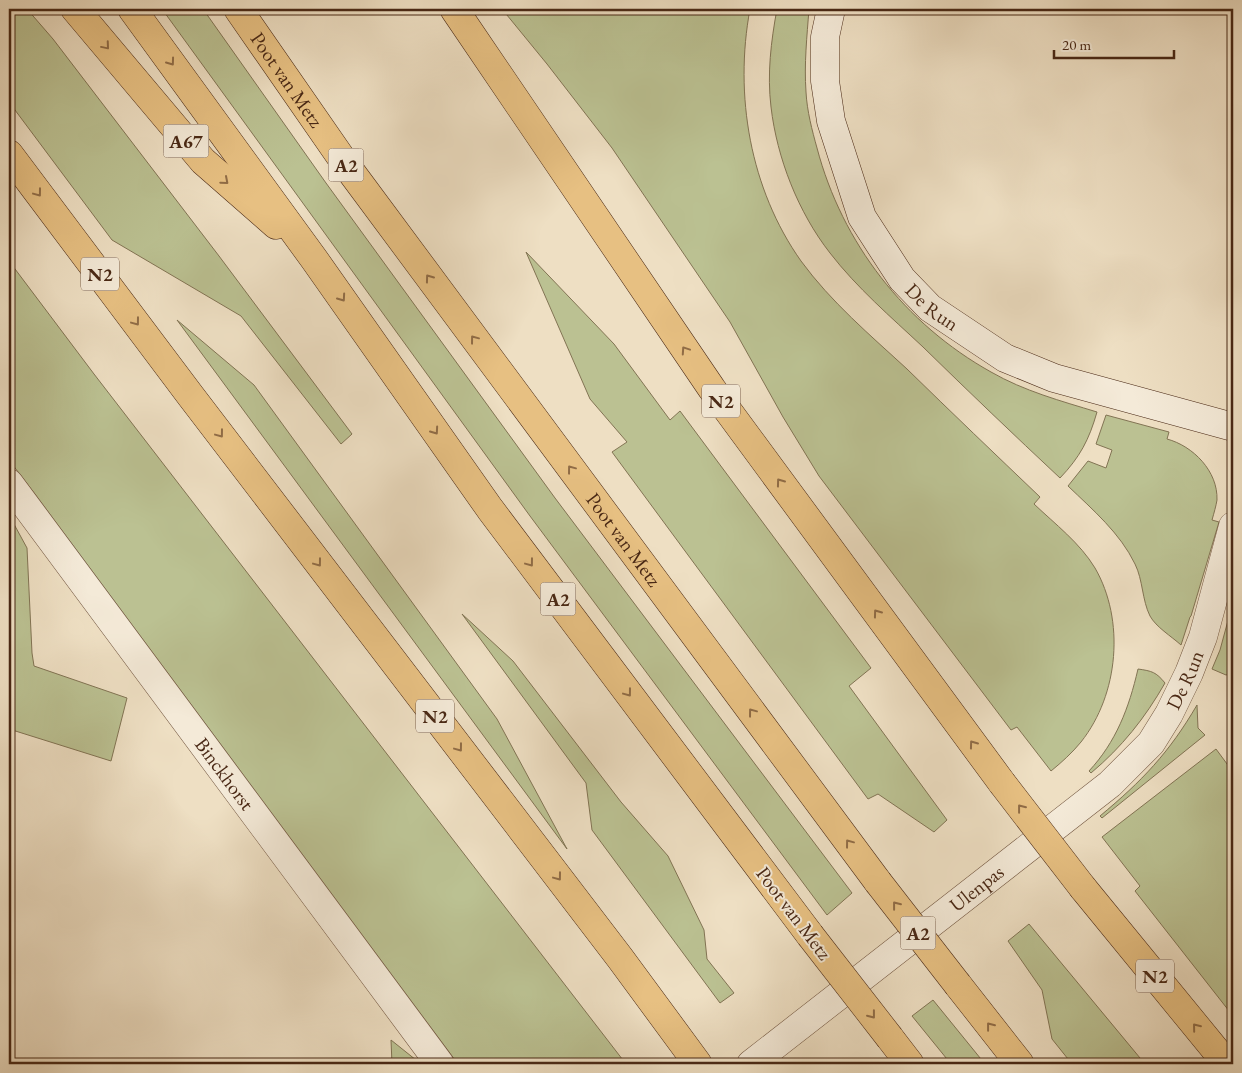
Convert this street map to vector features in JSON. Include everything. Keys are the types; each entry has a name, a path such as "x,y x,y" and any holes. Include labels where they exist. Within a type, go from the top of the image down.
{"highway":[{"name":"A67","path":"75,9 203,161 314,258"},
{"name":"Poot van Metz","path":"132,9 314,258 490,509 910,1064"},
{"name":"Poot van Metz","path":"238,9 349,169 878,882 1020,1064"},
{"name":"N2","path":"454,9 712,389 1002,783 1083,888 1227,1064"},
{"name":"N2","path":"9,154 208,419 620,958 698,1064"}],"street":[{"name":"De Run","path":"831,9 826,37 825,81 831,121 862,217 883,252 930,308 1005,358 1054,378 1233,427"},
{"name":"Binckhorst","path":"9,483 440,1064"},
{"name":"De Run","path":"1085,803 1110,784 1151,743 1168,714 1189,673 1203,637 1233,526"},
{"name":"Ulenpas","path":"750,1064 1085,803"}],"green space":[{"path":"9,9 27,9 53,39 219,256 352,434 341,444 241,316 112,240 9,102"},
{"path":"162,9 203,9 326,183 555,498 852,893 827,915 530,516"},
{"path":"502,9 750,9 744,75 750,140 758,172 769,203 801,261 825,290 865,331 1040,497 1034,504 1082,550 1095,568 1105,588 1111,610 1114,633 1114,656 1110,680 1094,723 1078,746 1051,771 1017,727 1011,730 819,476 783,417 730,322 612,148"},
{"path":"777,9 809,9 805,82 807,106 815,141 828,183 843,216 860,248 881,278 931,330 991,372 1056,400 1097,412 1083,448 1060,478 863,290 840,266 808,220 784,165 778,146 771,107 770,58"},
{"path":"526,252 614,344 670,420 680,411 871,668 849,686 947,820 934,832 878,794 868,799 612,452 627,442 590,399"},
{"path":"9,261 626,1064 458,1064 9,460"},
{"path":"177,320 254,385 497,719 567,849"},
{"path":"1106,415 1169,432 1167,439 1177,442 1195,454 1202,461 1213,479 1217,500 1212,520 1219,522 1181,645 1160,628 1150,616 1145,603 1138,570 1122,542 1105,522 1068,486 1088,461 1106,468 1112,450 1096,444"},
{"path":"9,515 27,548 34,666 127,698 111,761 9,729"},
{"path":"1233,602 1233,673 1226,675 1212,669 1220,650"},
{"path":"462,614 513,661 621,802 668,856 704,930 707,959 734,993 720,1003 592,830 586,783"},
{"path":"1138,669 1147,670 1159,676 1165,683 1132,731 1113,753 1091,773 1089,771 1107,748 1126,711"},
{"path":"1197,705 1198,728 1205,735 1102,818 1100,816 1129,791 1165,752"},
{"path":"1216,749 1233,772 1233,1016 1135,891 1140,886 1102,837"},
{"path":"1029,924 1145,1064 1072,1064 1052,1039 1042,990 1008,941"},
{"path":"933,1000 985,1064 951,1064 912,1016"},
{"path":"391,1040 421,1064 392,1064"}]}
